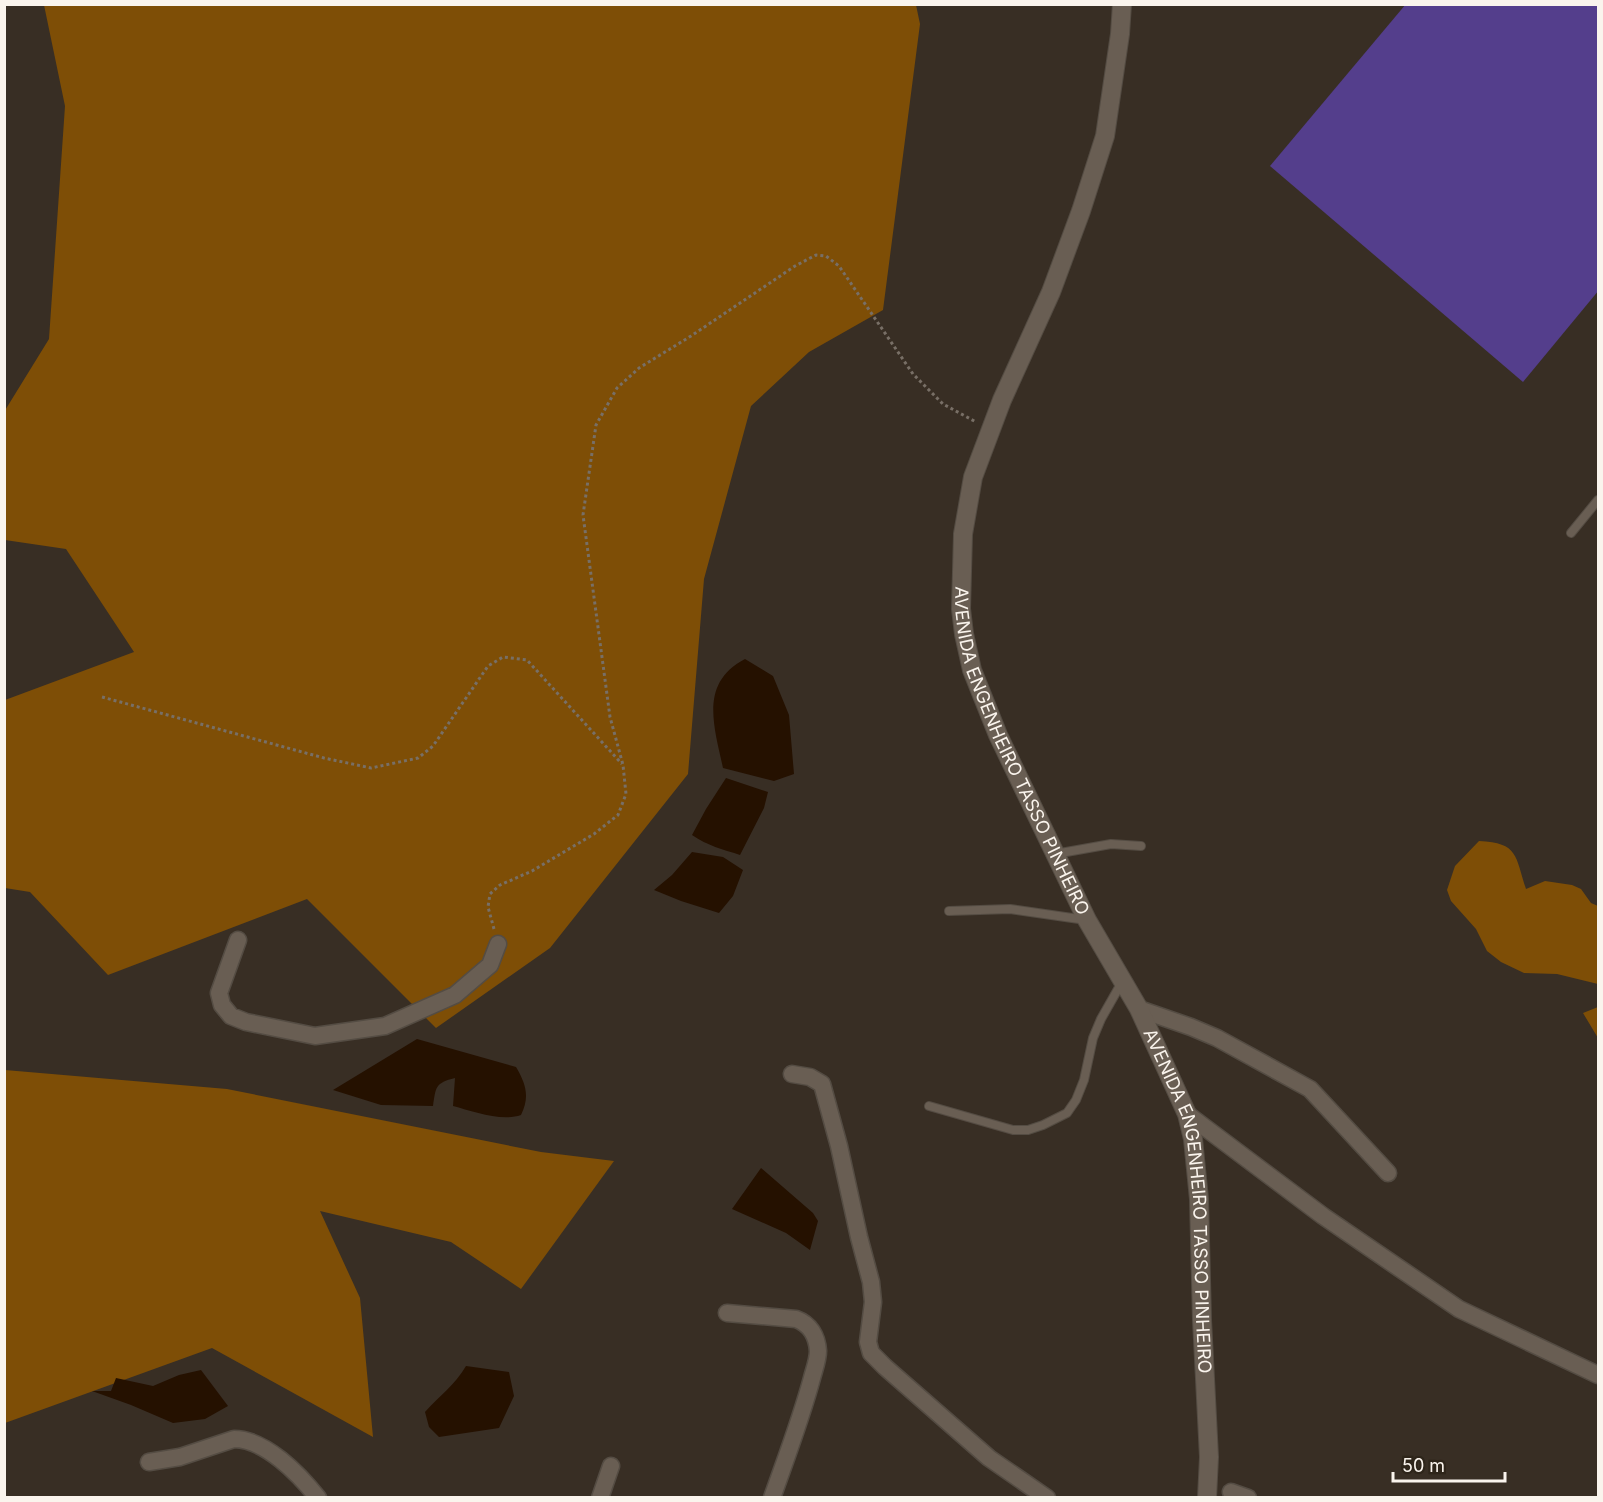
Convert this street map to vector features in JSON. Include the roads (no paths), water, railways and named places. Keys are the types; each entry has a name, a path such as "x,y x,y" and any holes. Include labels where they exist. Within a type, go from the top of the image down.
{"main road":[{"name":"AVENIDA ENGENHEIRO TASSO PINHEIRO","path":"1122,4 1120,34 1105,136 1051,292 1002,400 973,477 963,534 961,609 972,670 998,735 1087,920 1138,1009 1187,1114 1194,1139 1199,1199 1209,1457 1207,1497"}],"street":[{"path":"238,940 219,993 222,1005 231,1016 246,1022 315,1036 385,1026 455,994 490,965 498,944"},
{"path":"1138,1009 1217,1038 1310,1089 1388,1173"},
{"path":"792,1074 810,1077 822,1084 872,1282 873,1302 868,1342 872,1353 989,1458 1047,1497"},
{"path":"1187,1114 1323,1216 1459,1309 1599,1375"},
{"path":"727,1313 796,1319 804,1322 816,1340 818,1354 807,1395 772,1497"},
{"path":"149,1462 180,1457 234,1439 243,1439 266,1449 290,1468 318,1497"},
{"path":"600,1497 611,1466"},
{"path":"1232,1492 1248,1497"}],"lane":[{"path":"1571,533 1599,500"},
{"path":"1054,854 1111,844 1141,846"},
{"path":"949,911 1010,909 1087,920"},
{"path":"929,1106 1013,1130 1035,1128 1067,1113 1076,1100 1084,1080 1093,1038 1122,982"}]}
